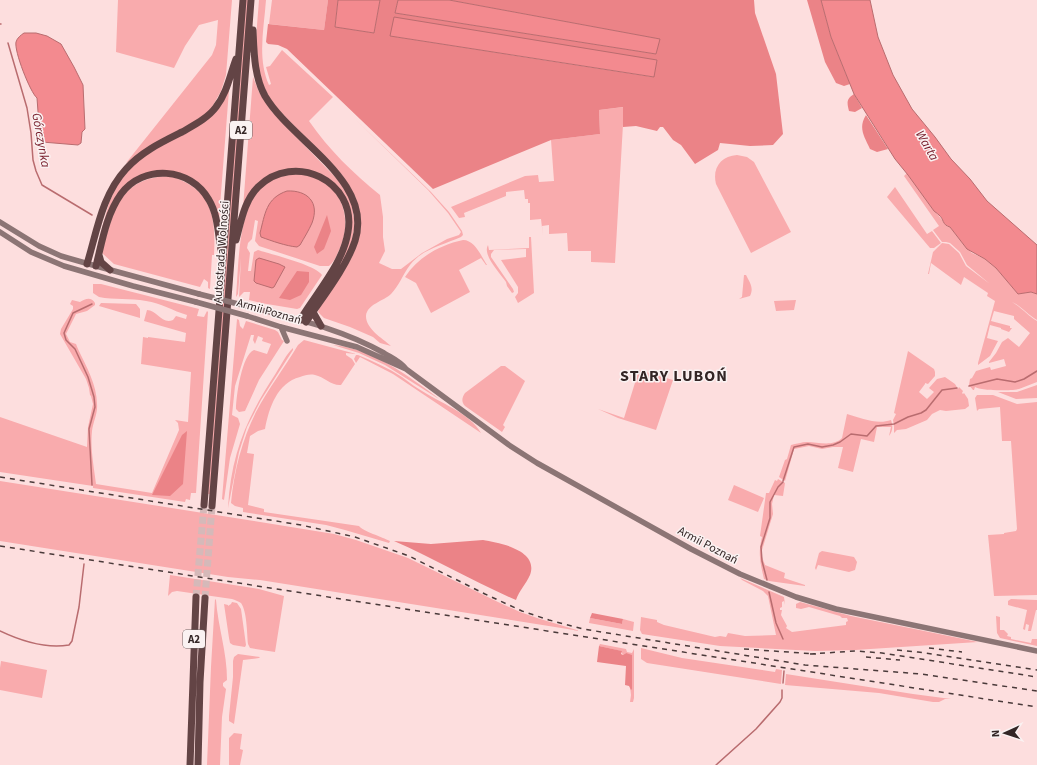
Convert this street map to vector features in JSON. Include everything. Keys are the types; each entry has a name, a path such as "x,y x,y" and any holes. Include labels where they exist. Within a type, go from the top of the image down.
{"highway":[{"name":"Autostrada Wolności","path":"204,505 243,0"},
{"name":"Autostrada Wolności","path":"212,506 251,3"},
{"path":"251,3 256,66 258,79 265,95 282,118 340,178 352,196 357,211 357,233 352,248 337,276 313,312 303,321"},
{"path":"87,264 103,209 116,182 126,169 143,154 197,123 213,111 225,92 239,48"},
{"path":"232,254 248,203 255,190 264,181 279,173 296,171 317,175 332,185 342,197 347,210 349,223 347,239 343,250 303,321"},
{"path":"99,267 99,253 110,213 123,191 134,182 146,176 159,173 177,175 189,180 200,187 208,198 215,212 223,264"},
{"path":"99,253 101,262 110,270"},
{"path":"313,312 321,326"},
{"name":"A2","path":"190,765 196,597"},
{"name":"A2","path":"198,765 200,682 205,598"}],"main road":[{"name":"Armii Poznań","path":"0,222 44,248 61,256 321,326 362,341 400,362 406,369"},
{"name":"Armii Poznań","path":"0,232 39,255 64,266 356,347 406,369 509,445 537,463 691,549 740,574 792,595 836,609 1037,651"},
{"path":"85,272 87,264"},
{"path":"96,275 99,267"},
{"path":"294,330 303,321"},
{"path":"300,332 303,321"},
{"path":"281,326 287,341"}],"shaded area":[{"path":"118,0 232,0 226,75 221,91 211,109 199,120 153,145 126,163 212,55 216,45 218,20 199,25 185,46 174,68 116,52"},
{"path":"246,0 249,0 210,494 208,494"},
{"path":"259,0 266,0 262,54 265,75 269,85 271,84 266,67 270,66 282,50 333,97 309,121 342,161 380,195 385,251 379,263 392,269 401,269 422,253 447,239 459,235 461,232 448,213 428,190 356,120 431,192 449,212 462,231 463,235 461,237 420,255 410,265 391,294 369,308 366,316 369,325 375,333 391,346 380,343 373,337 350,327 324,318 318,312 358,240 361,227 360,213 355,196 342,175 272,103 259,77 256,38"},
{"path":"272,0 328,0 324,30 269,24"},
{"path":"328,0 338,0 335,27 374,33 380,0 398,0 395,13 656,54 659,39 449,0 754,0 755,13 776,74 783,134 773,145 750,146 720,143 718,150 695,164 681,145 673,140 663,127 660,127 657,131 636,126 623,127 623,107 599,110 600,134 551,140 433,189 287,49 278,45 268,44 266,42 268,24 324,30","holes":["390,36 657,60 653,77"]},
{"path":"807,0 821,0 831,37 850,84 844,86 836,83 825,62"},
{"path":"253,77 259,92 272,112 338,180 351,200 355,225 351,245 341,264 312,308 345,248 349,208 321,175 270,175 243,208"},
{"path":"229,90 219,219 210,197 175,172 131,182 102,228 109,203 117,185 130,168 150,152 191,129"},
{"path":"854,94 862,108 855,112 849,111 848,103 848,99"},
{"path":"624,107 615,263 591,262 591,251 568,251 567,233 549,234 549,225 542,226 543,236 541,219 530,220 530,203 528,203 528,199 525,199 524,190 506,192 506,196 464,213 465,217 459,218 451,207 525,176 538,175 539,182 554,181 551,140 600,134 599,110"},
{"path":"866,115 888,149 877,152 870,149 862,128"},
{"path":"737,155 747,157 754,162 791,232 751,253 716,184 715,178 715,173 722,160"},
{"path":"297,173 316,178 326,183 333,189 342,205 345,230 337,255 329,266 320,266 259,246 255,241 258,221 255,220 252,239 248,243 247,248 250,253 248,271 251,271 254,252 258,250 311,267 322,275 300,308 297,309 261,303 249,300 250,292 244,292 239,297 241,258 238,294 236,297 242,231 246,214 252,199 261,187 273,179"},
{"path":"907,173 934,211 972,253 985,259 996,268 1018,294 1031,292 1037,294 1037,320 1012,302 1031,317 1037,321 1037,382 1019,389 1010,390 989,390 975,387 973,390 969,385 970,379 976,371 990,367 991,370 1006,366 1004,359 989,363 1002,342 1008,338 1019,347 1030,333 1014,319 1014,316 994,311 991,321 1010,326 1010,328 1012,328 1009,332 990,325 987,338 998,341 990,356 978,365 995,301 987,296 988,293 964,277 961,285 931,263 928,274 933,252 942,243 949,244 959,253 966,266 990,284 967,265 960,252 950,243 942,242 933,230 939,226 904,176"},
{"path":"169,176 183,181 203,196 212,216 214,228 214,255 212,255 210,289 208,288 208,282 204,279 200,287 114,264 102,253 115,211 129,190 139,183 152,178"},
{"path":"895,187 927,234 932,231 941,243 934,248 930,248 887,197"},
{"path":"327,215 331,231 324,249 317,254 314,247"},
{"path":"529,237 531,237 534,293 518,303 515,297 518,293 518,287 501,260 526,257 526,249 494,250 491,254 491,257 513,289 514,292 512,293 489,259 487,249 488,245 489,250 529,248"},
{"path":"463,240 474,246 487,265 481,258 459,270 470,292 431,313 416,283 405,277 416,263 430,253 446,245"},
{"path":"297,271 309,272 309,282 301,295 290,300 279,298"},
{"path":"744,275 746,275 752,288 751,293 750,296 739,299 742,297"},
{"path":"93,284 101,284 199,309 197,316 204,317 207,311 208,312 196,493 191,493 190,500 186,499 185,502 0,472 0,417 87,447 88,427 93,404 86,379 60,334 61,329 73,309 73,306 70,304 72,300 80,302 86,299 92,299 95,303 95,305 87,311 76,314 66,334 70,342 76,344 90,376 97,397 96,414 92,431 92,458 96,484 152,493 179,430 178,423 175,420 188,422 191,372 141,364 143,337 185,342 186,333 144,321 147,310 154,312 166,321 173,320 176,316 186,319 187,315 151,302 99,297 93,293"},
{"path":"796,300 794,310 776,311 774,301"},
{"path":"101,303 136,304 140,309 140,318 99,306"},
{"path":"237,319 239,320 240,326 243,329 246,321 275,330 284,341 259,380 245,411 239,412 236,409 237,395 240,376 246,359 254,350 267,354 271,344 262,341 263,338 258,336 255,344 253,340 254,335 251,335 235,386 232,415 238,418 240,424 230,458 224,500 222,499"},
{"path":"304,340 356,354 346,353 346,355 352,359 355,364 341,385 334,384 315,375 309,375 292,380 285,385 275,397 265,429 250,436 247,453 254,454 248,505 264,509 264,512 359,526 368,532 390,541 389,543 326,525 243,512 243,508 235,506 231,503 239,456 251,423 271,386 298,345"},
{"path":"333,345 356,350 379,359 409,377 439,399 385,365 359,353"},
{"path":"293,348 261,400 247,427 239,452 228,508 233,470 242,437 257,405 266,389 286,356"},
{"path":"908,351 934,369 935,372 935,376 928,384 925,383 919,392 927,399 934,392 929,388 937,379 945,377 955,384 958,389 959,387 963,391 962,393 964,393 968,399 969,406 965,409 946,411 940,410 932,414 927,420 906,429 897,430 894,433 893,420 896,414 894,413"},
{"path":"356,355 391,371 424,392 457,410 470,420 481,433 393,374 360,357 356,363 354,359"},
{"path":"501,366 505,366 525,381 503,425 505,427 502,432 465,406 462,400 465,393"},
{"path":"639,370 673,380 656,430 618,418 598,409 624,418"},
{"path":"1037,385 1037,398 1016,399 998,392 1017,392"},
{"path":"977,395 993,395 1017,404 1037,402 1037,595 994,596 988,535 1004,534 1016,531 1017,529 1011,441 1002,441 1000,407 979,409 977,411 975,398"},
{"path":"847,414 880,422 891,420 892,426 891,432 889,436 891,427 877,427 874,442 861,439 853,472 838,468 843,447 822,449 809,446 794,449 785,481 779,477 791,445 807,442 830,443 838,441 842,438"},
{"path":"187,431 183,484 170,496 152,495 182,435"},
{"path":"778,479 785,483 783,496 774,495 772,504 773,514 762,550 762,557 765,565 785,573 784,578 805,586 764,579 761,568 760,548 762,537 760,536 766,493 769,493 775,480 777,481"},
{"path":"0,481 334,534 408,558 520,612 580,631 260,580 228,577 0,541"},
{"path":"734,485 764,498 758,512 728,500"},
{"path":"483,540 499,543 516,549 529,559 531,566 530,575 516,600 394,541 431,544"},
{"path":"822,551 854,557 857,562 855,570 849,572 818,565 816,570 815,568 819,553"},
{"path":"170,575 259,589 284,596 275,652 250,648 248,644 246,617 241,603 232,599 177,591 172,592 168,596"},
{"path":"740,578 784,597 785,605 784,601 782,602 782,607 780,608 780,610 782,610 781,615 787,626 786,628 792,632 846,625 846,622 848,621 847,618 842,618 840,616 809,607 801,609 796,608 796,604 800,602 851,616 978,642 855,650 815,651 720,646 642,634 640,630 641,617 657,620 657,622 664,625 715,637 726,637 728,633 745,636 776,635 768,596 763,591"},
{"path":"215,599 226,659 227,680 223,683 223,686 226,689 222,717 220,765 207,765 211,667"},
{"path":"1011,599 1037,600 1037,610 1031,631 1028,631 1029,625 1026,624 1025,630 1023,629 1027,610 1008,605 1008,601"},
{"path":"232,602 237,603 241,609 246,645 245,647 230,643 224,604 228,606"},
{"path":"592,613 623,619 622,624 590,618"},
{"path":"996,616 1000,617 1000,630 1004,630 1008,634 1007,636 1011,637 1011,639 1031,643 1032,639 1037,639 1037,646 1000,638 997,633"},
{"path":"590,618 622,624 623,619 634,622 633,631 589,623"},
{"path":"600,644 626,649 627,652 632,653 634,649 633,702 630,702 631,695 626,653 623,655 621,651 599,646"},
{"path":"599,646 622,651 621,654 623,655 626,653 632,655 631,690 629,686 625,685 626,666 597,662"},
{"path":"641,648 682,658 775,672 776,669 782,670 781,684 647,663 641,659"},
{"path":"238,654 260,657 243,660 234,724 229,721 229,716 233,661 234,657"},
{"path":"1,661 47,670 42,698 0,690"},
{"path":"786,674 951,699 933,702 879,693 785,685"},
{"path":"234,733 242,734 240,749 243,750 240,765 229,765 229,738"}],"water":[{"path":"338,0 380,0 374,33 335,27"},
{"path":"398,0 449,0 660,39 656,54 395,13"},
{"name":"Warta","path":"821,0 870,0 878,37 893,75 912,109 951,159 970,179 987,201 1037,245 1037,294 1031,292 1018,294 996,268 985,259 967,249 950,227 944,223 941,217 934,211 895,159 854,94 831,37"},
{"path":"394,17 657,60 654,77 390,36"},
{"path":"24,33 36,33 47,36 61,44 83,85 85,129 82,132 81,143 78,145 42,142 40,139 37,98 27,80 17,54 17,39"},
{"path":"287,191 294,191 306,195 313,203 314,216 311,226 300,245 297,247 261,237 260,233 265,213 271,202 280,194"},
{"path":"259,258 285,267 272,288 254,281 256,260"}],"waterway":[{"name":"Górczynka","path":"8,43 27,108 33,160 42,185 92,215"},
{"name":"Górczynka","path":"92,304 73,313 64,333 66,340 75,349 88,377 94,397 95,407 89,429 92,485"},
{"path":"969,386 997,379 1015,382 1024,379 1037,371"},
{"path":"783,481 794,447 808,444 822,447 833,445 851,434 867,436 876,426 894,424 926,410 942,390 957,388"},
{"path":"767,580 762,561 761,547 770,518 770,502 778,487 783,482"},
{"name":"Górczynka","path":"0,631 16,638 43,645 69,645 72,641 79,607 84,564"},
{"path":"769,592 776,623 783,639"},
{"path":"783,683 784,671"},
{"path":"716,765 756,729 780,702 782,698 782,690"}],"tunnel":[{"path":"196,597 204,505"},
{"path":"205,598 212,506"}],"railway":[{"path":"0,477 301,525 355,537 409,556 522,611 583,629 805,665 921,674 1037,691"},
{"path":"0,546 1037,707"},
{"path":"929,648 962,652"},
{"path":"744,649 816,654"},
{"path":"897,650 1037,670"},
{"path":"810,654 855,651 882,653 1037,677"},
{"path":"866,657 900,660"}],"district":[{"name":"STARY LUBOŃ","path":"674,375"}]}
